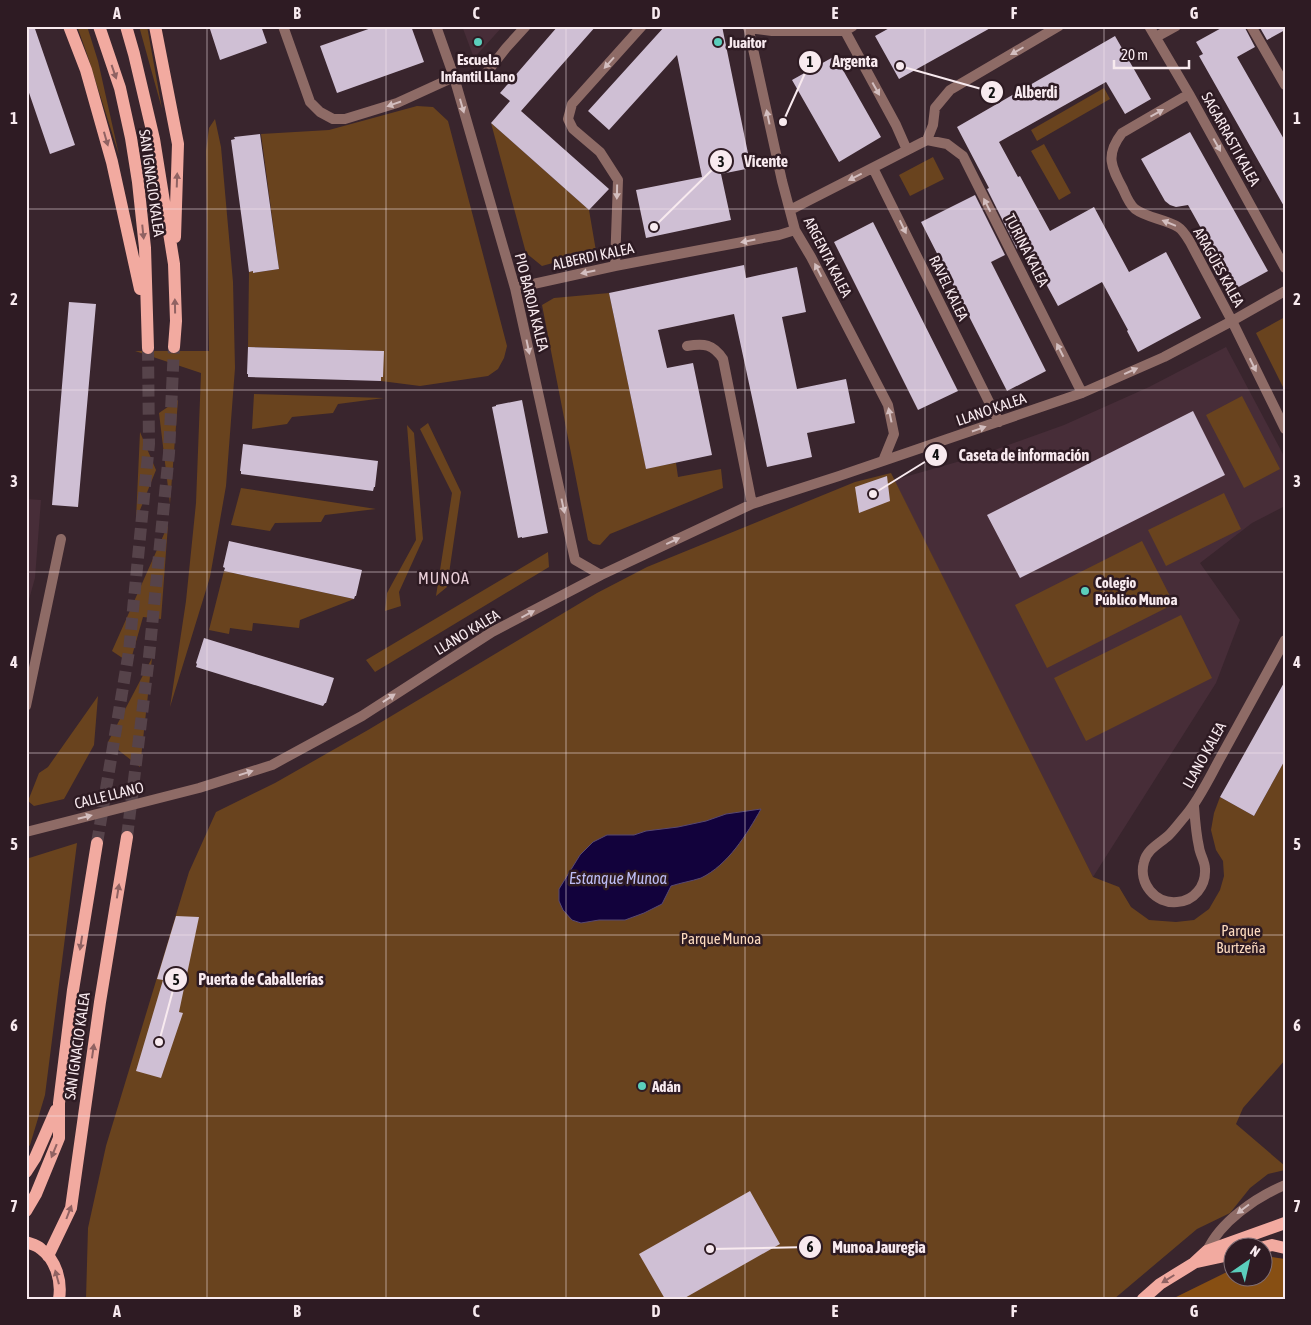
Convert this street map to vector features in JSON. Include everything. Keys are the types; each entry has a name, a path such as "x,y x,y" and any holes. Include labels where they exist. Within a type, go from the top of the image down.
{"main road":[{"path":"69,26 86,70 112,162 147,320"},
{"name":"SAN IGNACIO KALEA","path":"99,26 120,88 138,182 145,248 148,348"},
{"name":"SAN IGNACIO KALEA","path":"126,26 154,139 174,264 176,321 174,348"},
{"path":"155,26 178,144 174,264"},
{"name":"SAN IGNACIO KALEA","path":"48,1256 71,1208 100,1002 127,837"},
{"name":"SAN IGNACIO KALEA","path":"26,1211 36,1194 59,1138 60,1103 73,990 97,843"},
{"path":"26,1172 35,1158 60,1103"},
{"path":"1143,1299 1160,1284 1194,1263 1207,1251 1285,1223"},
{"path":"26,1242 40,1248 48,1256 58,1272 61,1290 59,1299"},
{"path":"1194,1263 1224,1256"}],"street":[{"path":"283,26 310,102 320,112 333,118 345,119 397,103 454,77 473,78 484,76 526,26"},
{"name":"PIO BAROJA KALEA","path":"436,26 454,77 514,288 575,560 601,575"},
{"path":"615,266 618,180 600,152 573,130 568,119 572,104 642,26"},
{"path":"790,210 927,140 933,125 935,108 950,90 1059,26"},
{"name":"SAGARRASTI KALEA","path":"1149,26 1189,94 1285,268"},
{"path":"1156,37 1176,26"},
{"path":"1251,26 1285,85"},
{"path":"748,27 772,31 849,29 907,150"},
{"name":"ARGENTA KALEA","path":"748,27 782,181 795,230 888,405 894,434 883,461"},
{"name":"ARAGÜES KALEA","path":"1189,94 1122,133 1112,151 1113,171 1130,204 1136,210 1178,227 1184,233 1232,321"},
{"name":"TURINA KALEA","path":"927,140 947,144 963,156 1082,393"},
{"name":"RAVEL KALEA","path":"873,168 999,422"},
{"name":"ALBERDI KALEA","path":"514,288 615,266 779,235 795,230"},
{"name":"LLANO KALEA","path":"199,788 272,765 362,716 492,632 601,575 752,504 1082,393 1164,357 1285,290"},
{"path":"1232,321 1285,428"},
{"path":"687,346 700,344 710,346 718,351 723,359 752,504"},
{"path":"26,706 61,539"},
{"name":"LLANO KALEA","path":"1194,806 1199,850 1206,867 1205,878 1201,888 1194,896 1184,901 1165,901 1151,892 1146,886 1142,875 1148,852 1171,833 1194,806 1285,640"},
{"name":"CALLE LLANO","path":"26,832 199,788"},
{"path":"1207,1251 1212,1241 1240,1210 1276,1188 1285,1185"}],"shaded area":[{"name":"Escuela Infantil Llano","path":"462,26 503,26 474,58"},
{"name":"Colegio Público Munoa","path":"1226,347 1285,458 1285,506 1252,523 1200,563 1240,620 1216,683 1093,877 894,480 978,456 1064,425 1149,387"},
{"path":"26,499 41,500 35,578 26,610"},
{"path":"1274,1257 1285,1259 1285,1299 1172,1299 1224,1273 1224,1288 1274,1288"}],"green space":[{"path":"77,26 87,26 98,61 119,155 88,57"},
{"path":"139,26 147,26 162,109"},
{"path":"1104,88 1110,99 1037,141 1031,130"},
{"path":"417,106 433,107 448,121 507,346 504,358 498,369 488,376 420,386 381,381 383,351 248,347 249,272 279,269 261,134 329,130"},
{"path":"215,119 221,147 233,282 235,368 226,486 210,577 170,707 186,601 196,503 201,373 135,351 209,351 206,151 209,128"},
{"path":"491,123 589,210 596,251 542,266 526,253"},
{"path":"1044,144 1071,193 1059,200 1031,151"},
{"path":"933,157 944,179 910,196 899,175"},
{"path":"609,293 646,468 676,463 678,477 721,469 723,488 610,534 600,545 593,544 588,540 542,305 554,298"},
{"path":"1285,317 1285,391 1256,333"},
{"path":"254,394 384,398 338,404 333,413 292,417 287,424 252,429"},
{"path":"1242,396 1280,469 1244,488 1206,415"},
{"path":"178,400 170,504 159,413"},
{"path":"428,423 461,492 447,587 436,596 452,493 420,429"},
{"path":"407,425 414,433 423,539 399,592 401,606 385,611 387,593 416,540"},
{"path":"140,432 156,470 136,520"},
{"name":"Parque Munoa","path":"891,473 1093,877 1119,887 1131,907 1149,920 1176,922 1194,920 1209,909 1220,890 1224,876 1223,861 1216,850 1211,830 1214,813 1220,797 1254,816 1285,760 1285,1060 1243,1108 1236,1124 1285,1166 1285,1170 1268,1174 1250,1188 1230,1213 1197,1229 1114,1299 86,1299 88,1228 106,1146 189,872 216,812 275,783 368,730 597,593 647,567 855,482"},
{"path":"241,488 376,509 325,515 321,522 275,523 270,531 231,525"},
{"path":"1224,493 1241,529 1166,566 1148,530"},
{"path":"168,525 161,619 143,617 130,663 112,651"},
{"path":"1142,541 1174,604 1047,668 1015,605"},
{"path":"548,552 549,567 375,672 366,660"},
{"path":"224,571 354,599 300,620 299,628 253,623 252,631 230,628 229,634 209,630"},
{"path":"1181,615 1212,678 1086,741 1054,678"},
{"path":"152,658 140,767 108,742"},
{"path":"98,696 94,745 64,799 34,806 28,801 39,773 48,767"},
{"path":"77,843 45,1095 30,1145 26,1150 26,859"}],"water":[{"name":"Estanque Munoa","path":"761,809 750,829 720,865 701,878 671,886 662,904 625,920 599,920 581,923 572,920 563,910 559,901 559,889 580,855 593,842 607,835 634,835 646,831 706,821 726,814"}],"building":[{"path":"26,26 34,26 75,145 50,154 26,84"},
{"path":"209,26 261,26 267,43 220,60"},
{"path":"377,26 411,26 424,62 337,93 320,46"},
{"path":"558,26 596,26 521,111 609,189 589,210 491,123 510,101 500,93"},
{"path":"665,26 722,26 751,168 721,174 731,220 646,238 636,190 702,177 677,55 609,130 588,111"},
{"path":"893,26 994,26 899,79 875,36"},
{"path":"1225,26 1244,26 1255,47 1237,57 1285,141 1285,208 1199,56 1203,54 1196,42"},
{"path":"1259,26 1285,26 1285,30 1267,40"},
{"path":"1115,36 1151,99 1125,114 1106,82 999,142 1050,231 1094,207 1129,272 1166,252 1201,318 1138,352 1102,282 1058,306 1025,245 1017,249 987,189 989,188 957,127"},
{"path":"835,56 881,137 839,162 792,80"},
{"path":"1190,132 1268,271 1235,289 1188,205 1176,207 1165,201 1141,159"},
{"path":"260,134 279,269 253,273 253,271 249,272 231,140 235,139 234,137"},
{"path":"975,195 1005,255 991,262 1046,371 1007,391 921,222"},
{"path":"873,222 958,391 918,410 834,242"},
{"path":"744,265 746,278 797,267 806,312 782,317 797,389 846,379 855,423 807,433 812,457 767,467 734,314 658,330 667,368 693,363 712,455 646,469 609,293"},
{"path":"69,302 96,304 78,507 52,505"},
{"path":"248,347 384,351 383,377 381,377 381,381 248,377"},
{"path":"522,400 548,533 518,538 492,407"},
{"path":"1193,411 1225,475 1020,578 987,515"},
{"path":"243,444 378,461 375,487 373,491 241,474"},
{"path":"887,476 890,501 859,513 855,487"},
{"path":"229,541 362,570 356,596 354,599 224,571 225,568 223,567"},
{"path":"204,638 334,678 326,703 323,706 196,667"},
{"path":"1285,681 1285,760 1254,816 1220,797"},
{"path":"176,916 199,917 179,1012 183,1013 161,1078 136,1071 163,980 157,979"},
{"path":"750,1191 780,1244 683,1299 665,1299 639,1254"}],"tunnel":[{"path":"127,837 149,657 169,453 174,347"},
{"path":"97,843 129,651 149,444 148,348"}],"place":[{"name":"Escuela Infantil Llano","path":"478,42"},
{"name":"Juaitor","path":"718,42"},
{"name":"Alberdi","path":"900,66"},
{"name":"Argenta","path":"783,122"},
{"name":"Vicente","path":"654,227"},
{"name":"Caseta de información","path":"873,494"},
{"name":"Colegio Público Munoa","path":"1085,591"},
{"name":"Puerta de Caballerías","path":"159,1042"},
{"name":"Adán","path":"642,1086"},
{"name":"Munoa Jauregia","path":"710,1249"}],"district":[{"name":"MUNOA","path":"444,578"}],"park label":[{"name":"Parque Burtzeña","path":"1241,938"}]}
